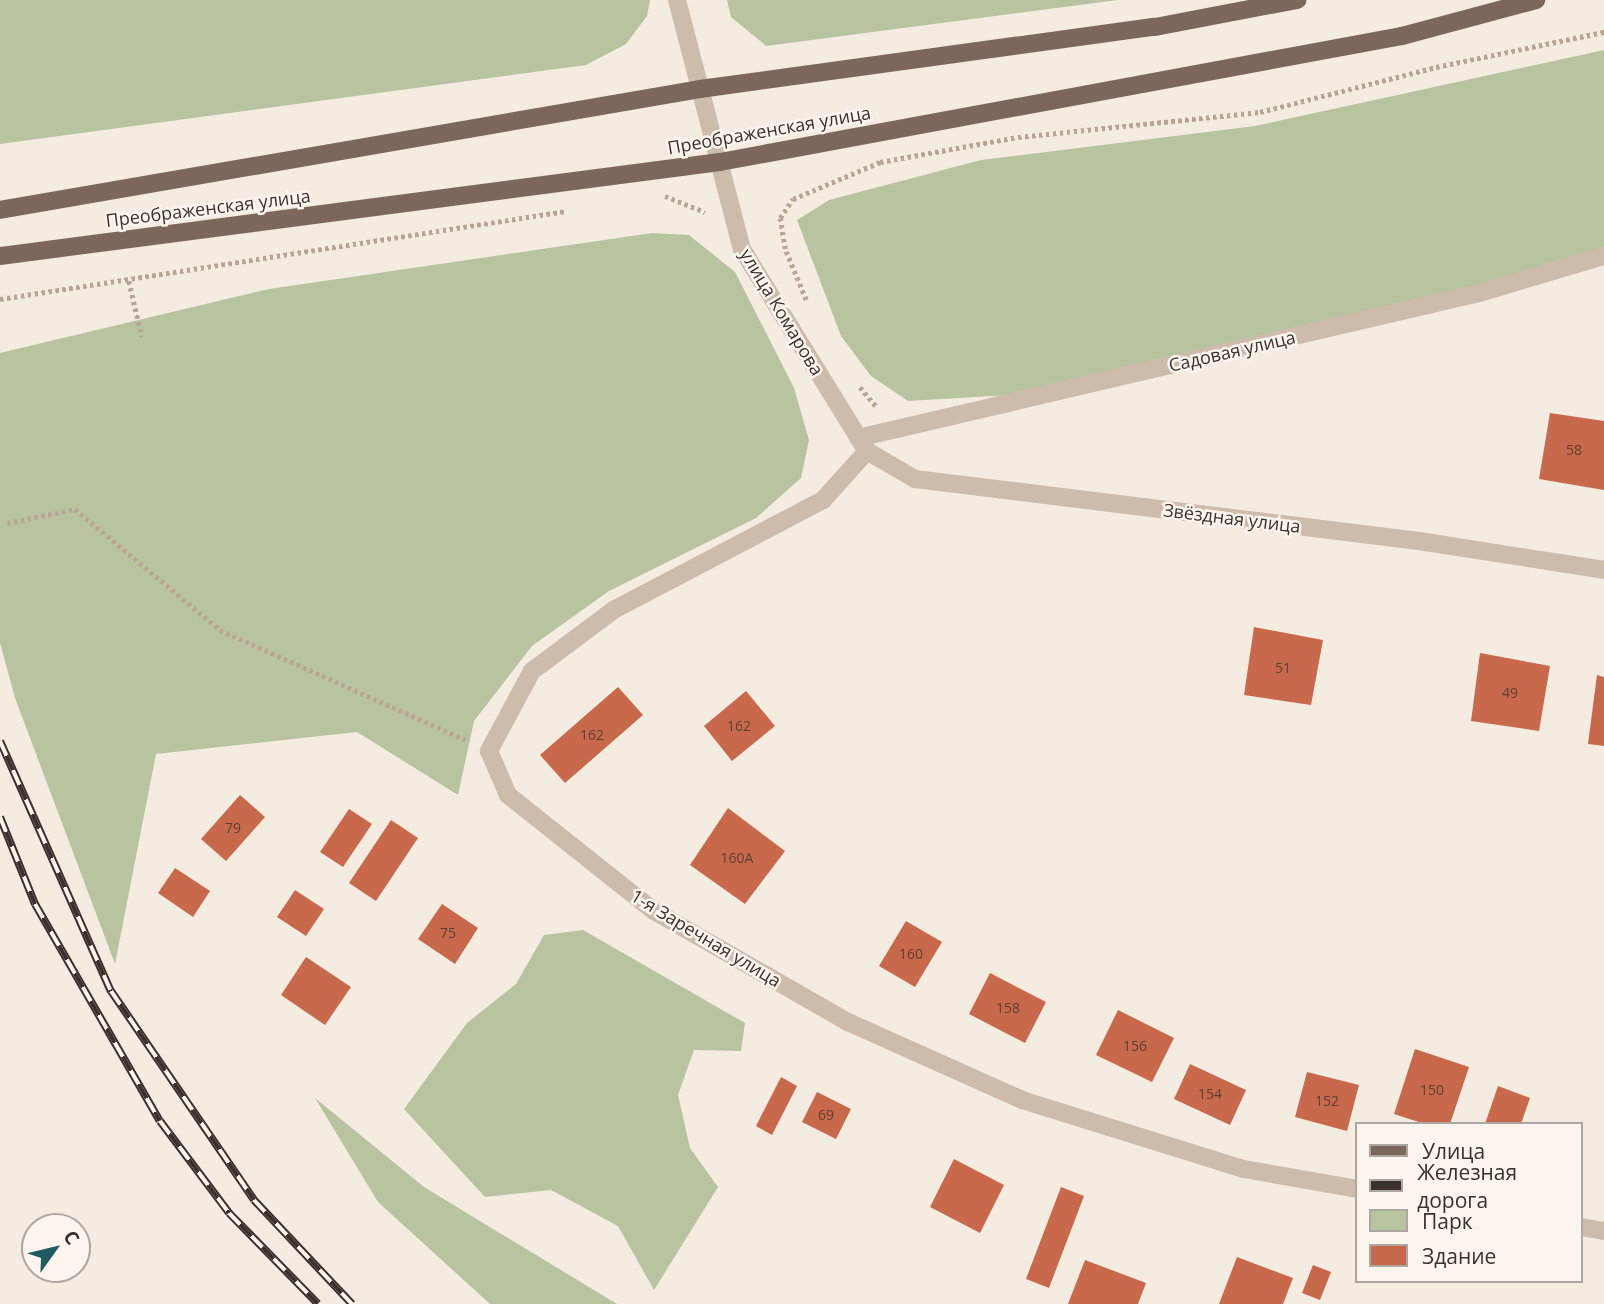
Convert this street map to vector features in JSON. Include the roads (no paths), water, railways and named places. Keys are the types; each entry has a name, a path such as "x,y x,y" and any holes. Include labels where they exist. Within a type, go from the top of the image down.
{"main road":[{"name":"Преображенская улица","path":"7,209 700,89 1155,27 1297,0"},
{"name":"Преображенская улица","path":"5,256 719,162 1402,36 1536,0"}],"street":[{"name":"улица Комарова","path":"677,0 743,249 862,444"},
{"name":"Садовая улица","path":"862,444 896,429 1479,293 1604,256"},
{"name":"Звёздная улица","path":"862,444 915,478 1419,541 1604,570"},
{"name":"1-я Заречная улица","path":"862,444 823,500 584,628 532,671 489,751 508,795 572,849 654,911 848,1022 1022,1100 1244,1169 1356,1189"},
{"path":"1583,1227 1604,1231"}],"railway":[{"path":"0,741 111,991 254,1200 352,1304"},
{"path":"0,817 35,904 160,1121 229,1213 318,1304"}]}
